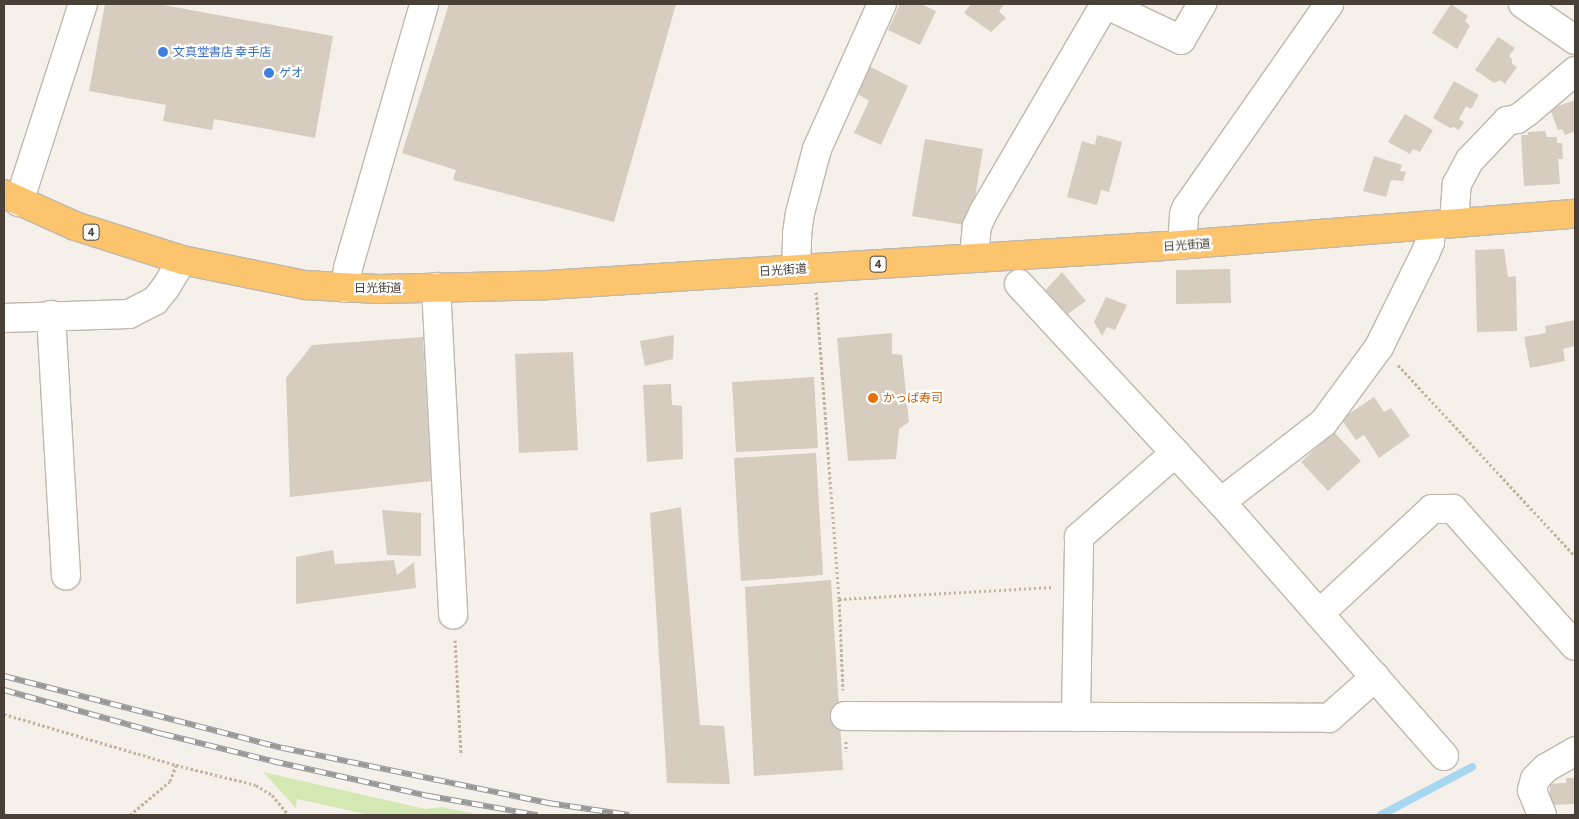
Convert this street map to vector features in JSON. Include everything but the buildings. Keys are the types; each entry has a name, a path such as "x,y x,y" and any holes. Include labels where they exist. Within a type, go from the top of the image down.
{"highway":[{"name":"日光街道","path":"12,198 75,226 182,260 281,281 345,288 548,285 1182,245 1575,214"}],"street":[{"path":"12,198 83,4"},
{"path":"345,288 351,259 424,4"},
{"path":"805,268 799,220 817,149 882,4"},
{"path":"974,258 977,226 984,211 1105,4 1181,40 1202,4"},
{"path":"1182,245 1184,214 1187,207 1329,4"},
{"path":"1523,4 1575,40"},
{"path":"1221,502 1324,422 1379,347 1430,242 1442,224 1457,184 1470,160 1507,120 1518,118 1527,112 1575,71"},
{"path":"4,318 129,314 155,301 182,260"},
{"path":"1019,284 1221,502 1444,756"},
{"path":"436,288 454,615"},
{"path":"51,315 66,576"},
{"path":"1076,717 1079,538 1176,453"},
{"path":"1319,614 1432,509 1453,508 1575,646"},
{"path":"844,716 1329,718 1375,677"},
{"path":"1542,815 1532,790 1536,779 1546,768 1575,751"}],"path":[{"path":"805,268 839,599 846,751"},
{"path":"1379,347 1575,556"},
{"path":"839,599 1078,585"},
{"path":"454,615 461,755"},
{"path":"4,714 176,765 256,784 272,795 289,815"},
{"path":"130,815 170,781 176,765"}],"green space":[{"path":"263,772 425,809 441,807 481,815 370,815 297,799 296,808"}],"waterway":[{"path":"1381,815 1472,767"}],"railway":[{"path":"4,676 283,748 548,803 629,815"},
{"path":"4,690 163,734 272,761 429,796 537,815"}],"place":[{"name":"文真堂書店 幸手店","path":"163,52"},
{"name":"ゲオ","path":"269,73"},
{"name":"かっぱ寿司","path":"873,398"}]}
